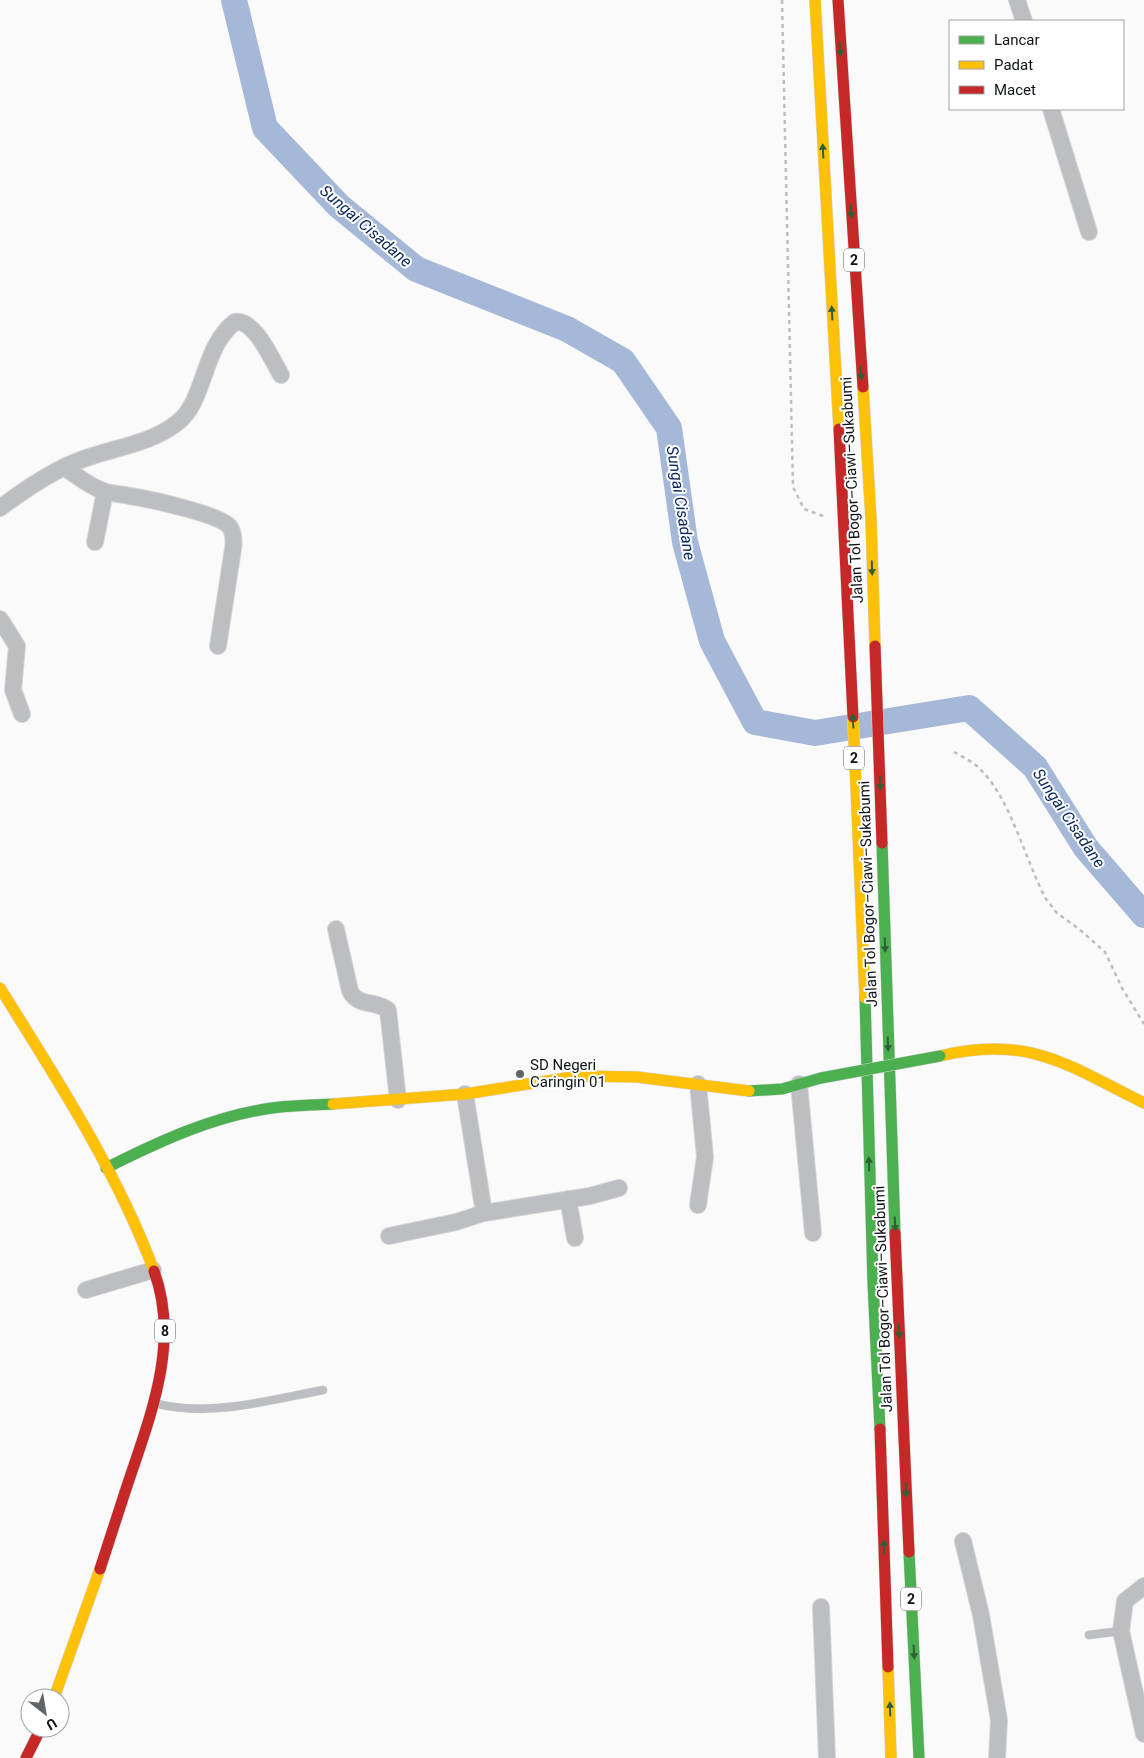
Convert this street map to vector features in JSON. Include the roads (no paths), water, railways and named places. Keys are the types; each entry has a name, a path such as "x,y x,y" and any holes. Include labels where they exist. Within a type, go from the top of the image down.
{"main road":[{"name":"Jalan Tol Bogor–Ciawi–Sukabumi","path":"815,0 844,519 865,997 873,1283 881,1449 891,1758"},
{"name":"Jalan Tol Bogor–Ciawi–Sukabumi","path":"838,0 871,519 897,1282 918,1758"},
{"name":"8","path":"0,988 46,1062 106,1168 154,1270 162,1300 165,1334 161,1372 153,1403 95,1582 58,1688"},
{"path":"106,1168 153,1144 231,1117 271,1108 465,1094 578,1076 637,1077 750,1091 776,1090 821,1078 940,1056 964,1049 1032,1052 1059,1060 1144,1103"},
{"path":"26,1758 36,1738"}],"street":[{"path":"1017,0 1024,20"},
{"path":"1051,110 1089,232"},
{"path":"0,508 64,467 155,436 181,420 189,409 219,338 235,322 245,324 253,330 281,375"},
{"path":"64,467 91,486 105,492 157,502 201,514 224,522 230,527 234,539 234,549 218,646"},
{"path":"95,542 105,492"},
{"path":"0,619 17,646 13,690 22,714"},
{"path":"336,929 353,997 358,1002 382,1005 388,1010 398,1100"},
{"path":"698,1084 704,1157 698,1205"},
{"path":"799,1084 813,1233"},
{"path":"465,1094 484,1213"},
{"path":"389,1236 456,1222 484,1213 568,1199 618,1188"},
{"path":"568,1199 575,1238"},
{"path":"86,1290 154,1270"},
{"path":"964,1541 981,1616 997,1704 999,1720 997,1758"},
{"path":"1144,1586 1125,1601 1122,1611 1121,1631 1144,1734"},
{"path":"821,1607 827,1758"}],"lane":[{"path":"153,1403 181,1408 227,1407 323,1390"},
{"path":"1089,1634 1121,1631"}],"waterway":[{"name":"Sungai Cisadane","path":"234,0 265,128 339,206 416,269 567,329 623,361 669,428 685,542 712,641 755,722 815,733 969,708 1035,767 1086,848 1144,915"}],"place":[{"name":"SD Negeri Caringin 01","path":"520,1074"}]}
